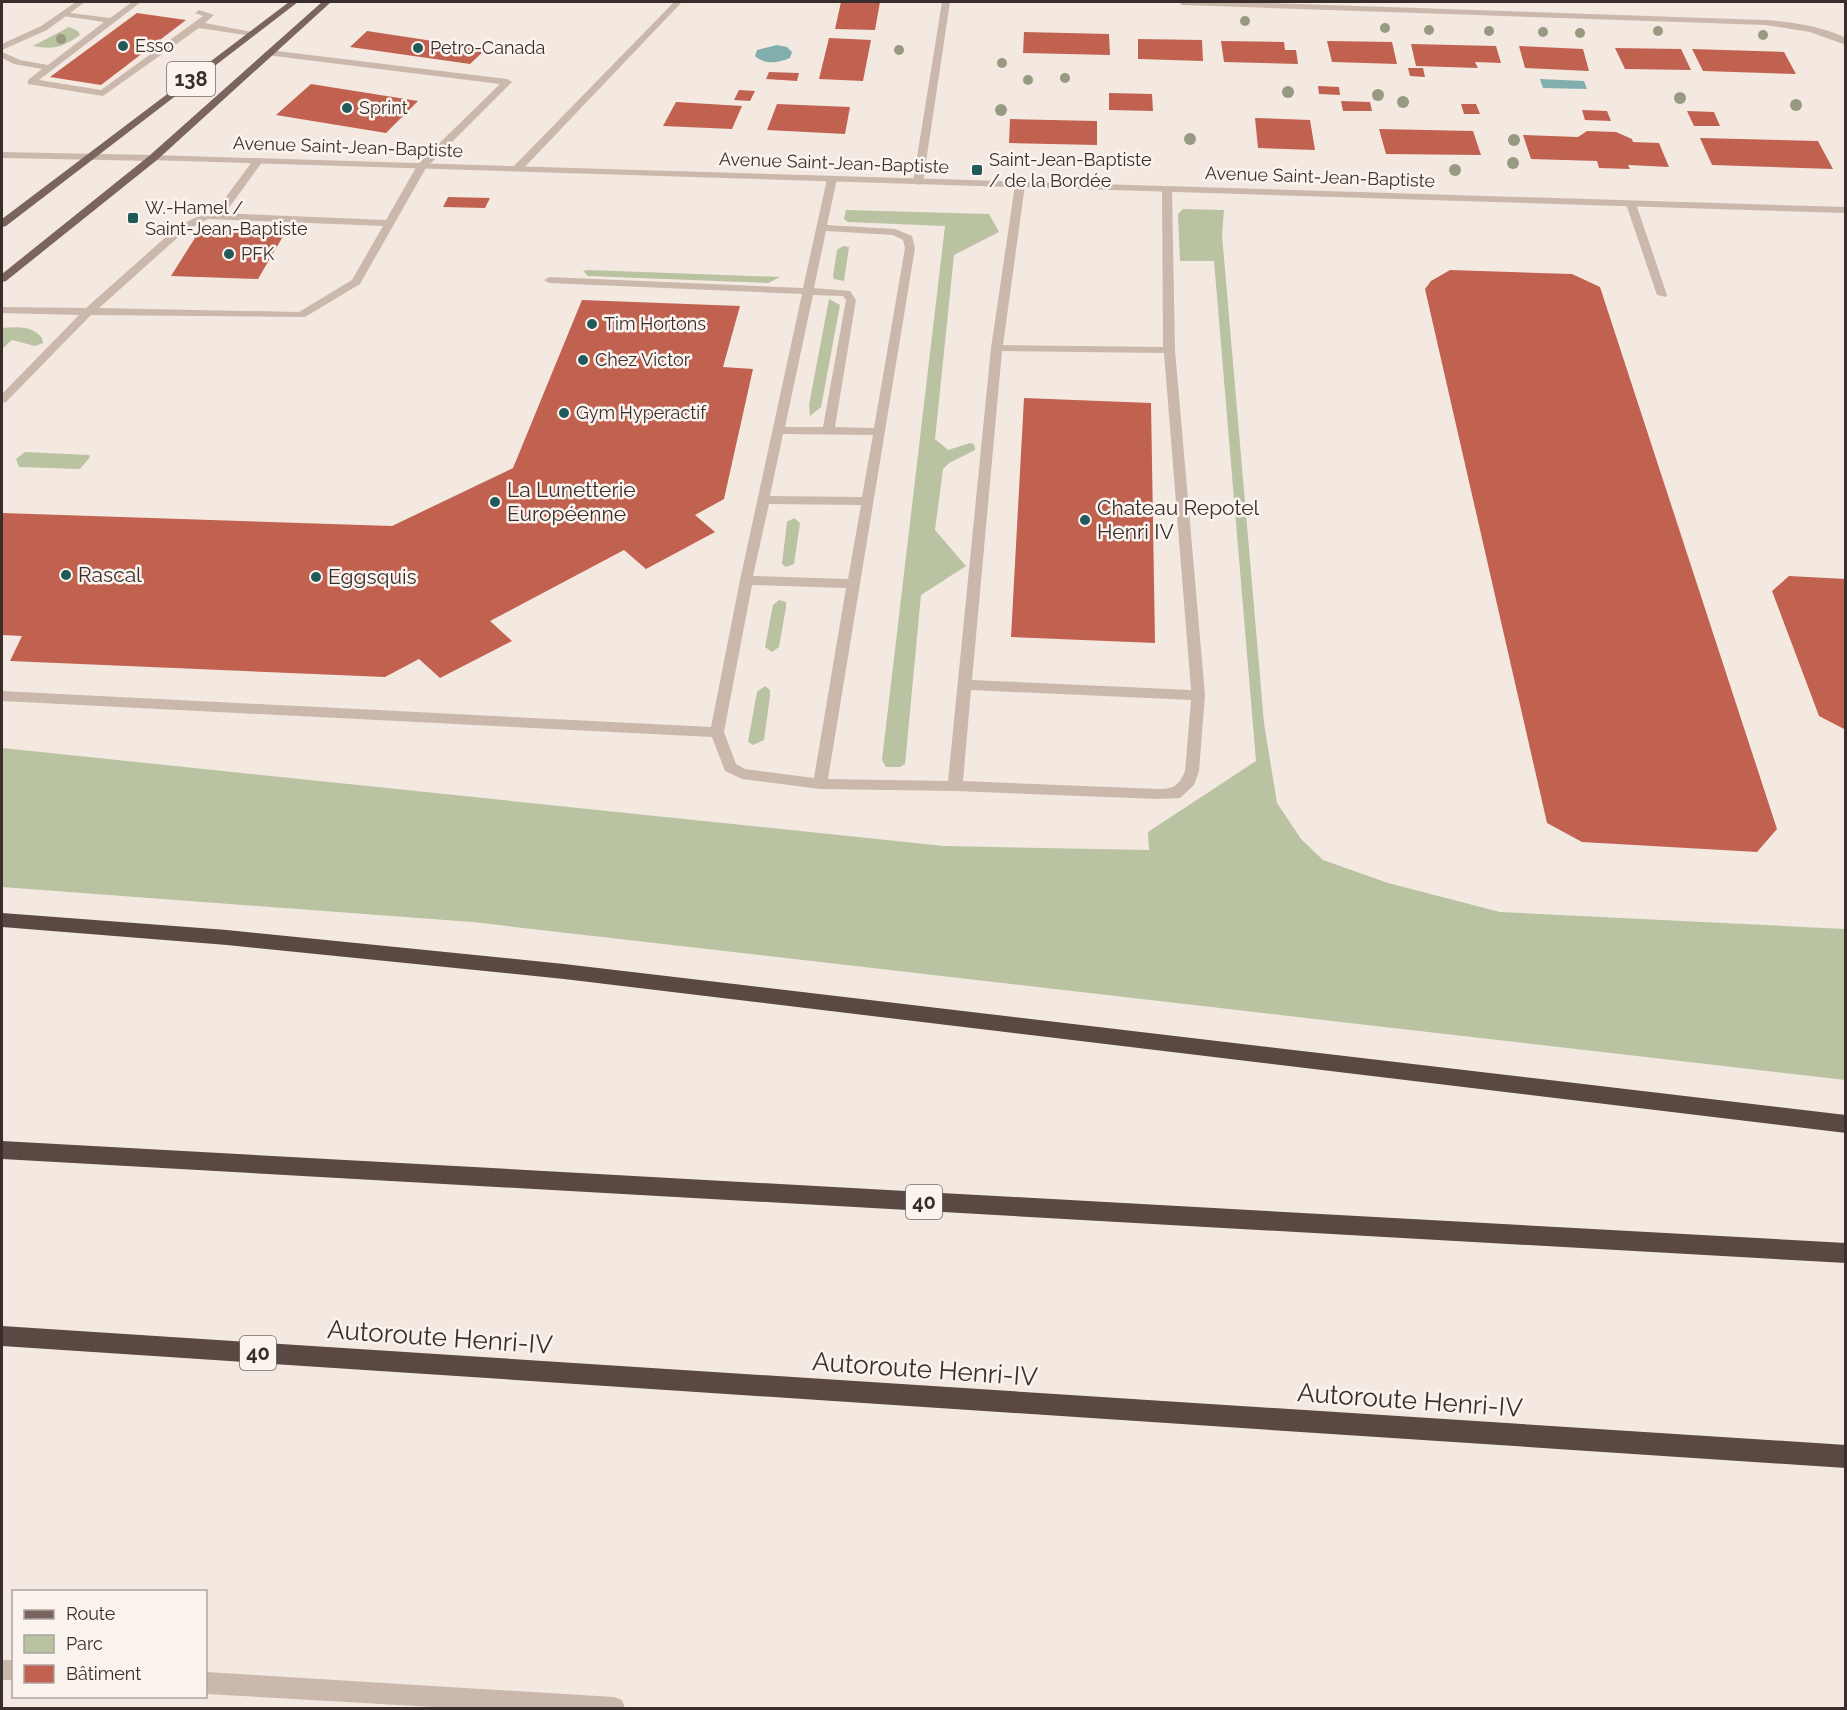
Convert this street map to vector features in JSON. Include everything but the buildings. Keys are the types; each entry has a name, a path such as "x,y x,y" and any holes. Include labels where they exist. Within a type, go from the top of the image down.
{"highway":[{"path":"2,921 162,931 401,954 1381,1066 1845,1124"},
{"name":"40","path":"2,1150 1845,1253"},
{"name":"Autoroute Henri-IV","path":"2,1336 1845,1457"}],"main road":[{"name":"138","path":"2,224 294,2"},
{"name":"138","path":"2,279 153,158 327,2"}],"street":[{"path":"2,47 44,28 81,2"},
{"path":"517,169 678,2"},
{"path":"918,182 946,2"},
{"path":"1182,2 1752,22 1798,25 1828,33 1845,42"},
{"path":"150,6 136,3 111,25 31,82 103,93 145,65 210,15 199,13"},
{"path":"66,14 111,25"},
{"path":"197,25 252,33"},
{"path":"165,36 181,38"},
{"path":"2,309 301,315 356,282 422,166 507,82 269,53"},
{"path":"68,54 80,56"},
{"path":"2,55 16,62 49,68"},
{"path":"130,63 145,65"},
{"name":"Avenue Saint-Jean-Baptiste","path":"2,155 1845,210"},
{"path":"2,400 89,311 181,229 224,207 258,161"},
{"path":"832,179 746,580 717,732 730,766 742,774 755,778 820,784 955,786 1175,794 1186,785 1192,771 1198,695 1168,350 1167,189"},
{"path":"955,786 997,348 1020,185"},
{"path":"1631,204 1662,295"},
{"path":"206,216 390,223"},
{"path":"820,784 910,248 908,238 895,232 821,228"},
{"path":"549,280 846,293 851,300 828,431"},
{"path":"997,348 1168,350"},
{"path":"778,430 879,432"},
{"path":"763,500 868,501"},
{"path":"746,580 854,584"},
{"path":"965,686 1198,695"},
{"path":"2,696 717,732"},
{"path":"207,1683 614,1708"}],"green space":[{"path":"69,27 78,31 80,35 58,46 47,48 33,46"},
{"path":"1183,209 1224,210 1222,235 1264,723 1277,803 1301,839 1323,860 1388,883 1500,912 1845,929 1845,1080 472,922 2,887 2,748 944,846 1149,850 1148,832 1256,761 1214,261 1180,261 1178,214"},
{"path":"846,210 989,214 999,232 954,255 935,439 948,450 970,443 974,444 975,450 949,463 943,469 935,530 966,566 921,595 905,764 900,767 886,767 882,760 945,226 848,222 844,219"},
{"path":"843,246 849,247 844,281 834,279 833,276 837,250"},
{"path":"583,271 780,277 768,283 588,276"},
{"path":"829,299 840,305 821,407 810,416 809,405"},
{"path":"2,328 29,329 42,338 43,343 35,346 12,340 2,349"},
{"path":"25,452 89,455 90,457 80,469 19,467 16,459"},
{"path":"794,518 800,523 794,564 786,567 782,564 787,522"},
{"path":"779,600 786,602 786,607 779,647 772,652 765,647 773,605"},
{"path":"765,686 770,690 770,696 764,740 753,745 748,742 757,692"}],"water":[{"path":"777,45 787,47 792,52 790,58 772,62 763,61 755,56 757,50"},
{"path":"1540,79 1584,81 1587,89 1543,88"}],"place":[{"name":"Esso","path":"123,46"},
{"name":"Petro-Canada","path":"418,48"},
{"name":"Sprint","path":"347,108"},
{"name":"Saint-Jean-Baptiste / de la Bordée","path":"977,170"},
{"name":"W.-Hamel / Saint-Jean-Baptiste","path":"133,218"},
{"name":"PFK","path":"229,254"},
{"name":"Tim Hortons","path":"592,324"},
{"name":"Chez Victor","path":"583,360"},
{"name":"Gym Hyperactif","path":"564,413"},
{"name":"La Lunetterie Européenne","path":"495,502"},
{"name":"Chateau Repotel Henri IV","path":"1085,520"},
{"name":"Rascal","path":"66,575"},
{"name":"Eggsquis","path":"316,577"}]}
